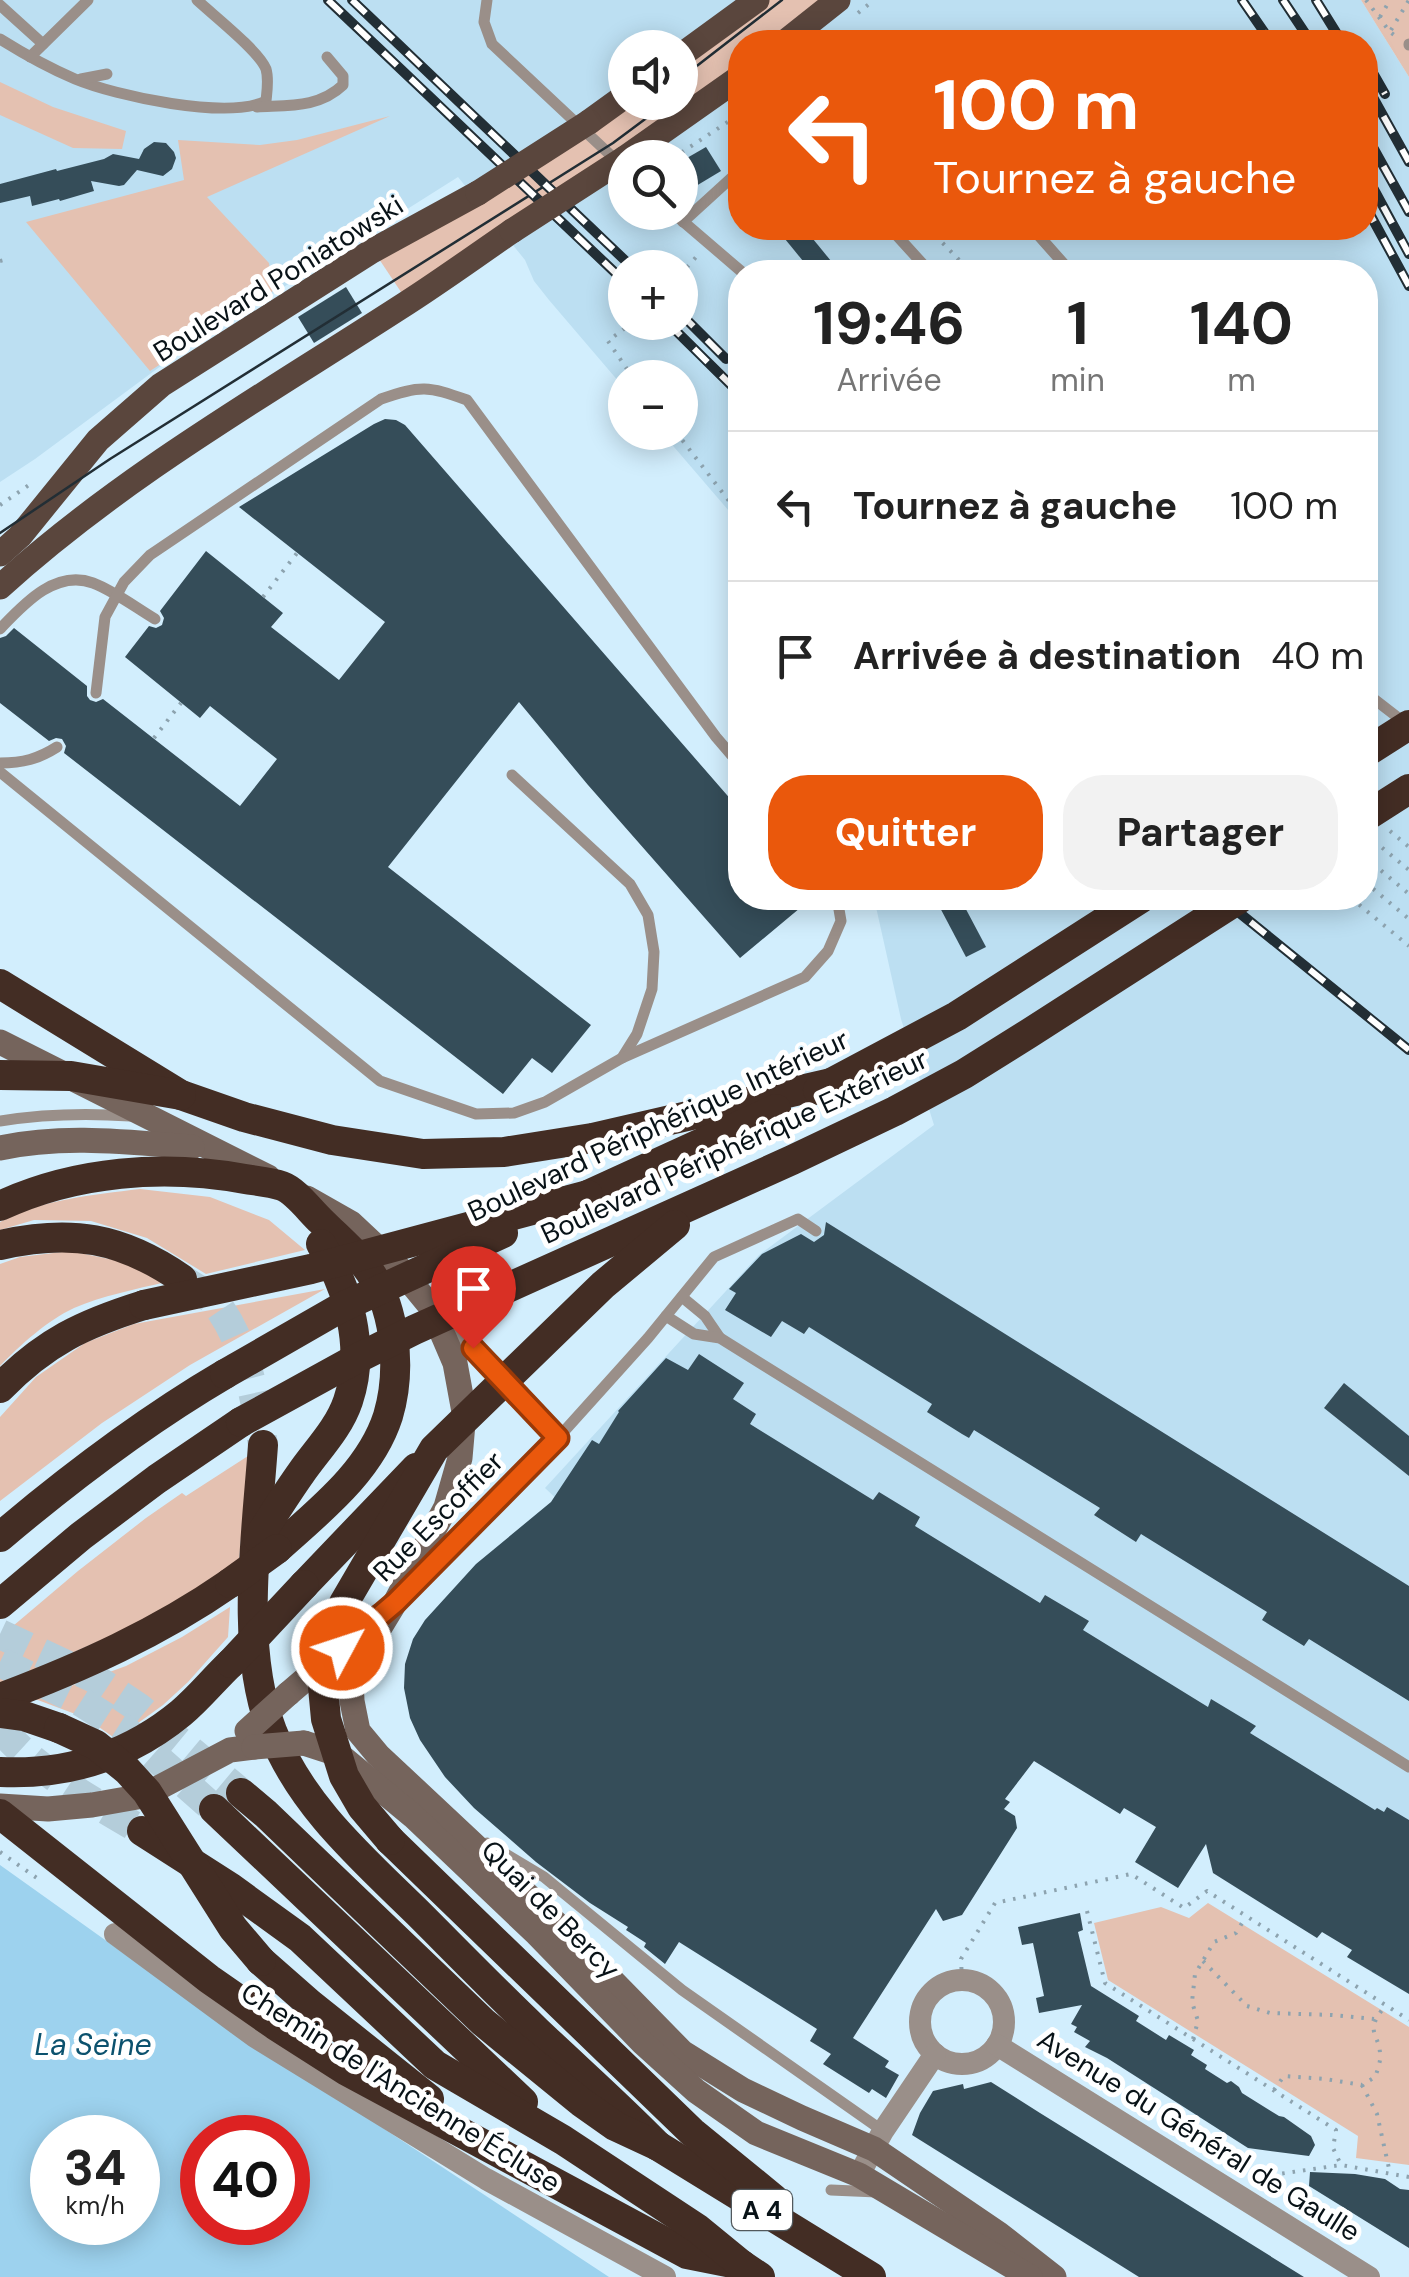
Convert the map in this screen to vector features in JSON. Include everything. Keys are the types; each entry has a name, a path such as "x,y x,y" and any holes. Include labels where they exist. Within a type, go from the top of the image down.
{"highway":[{"path":"1378,746 1409,726"},
{"path":"1378,808 1409,788"},
{"name":"Boulevard Périphérique Intérieur","path":"0,1537 118,1444 225,1374 340,1308 835,1082 957,1016 1122,910"},
{"name":"Boulevard Périphérique Extérieur","path":"0,1604 81,1536 241,1422 414,1330 894,1111 964,1074 1221,910"},
{"path":"0,984 180,1095"},
{"path":"0,1075 71,1076 180,1095 332,1140 424,1154 488,1152 592,1138 835,1082"},
{"path":"0,1206 79,1179 152,1171 221,1174 286,1186 365,1266 384,1300 396,1378 387,1418 368,1456 336,1495 267,1544 230,1582 151,1634 0,1698"},
{"path":"286,1186 342,1286 355,1344 355,1374 347,1404 333,1431 299,1475 267,1544 252,1596 260,1684 271,1729 288,1766 317,1811 658,2146"},
{"path":"0,1388 40,1351 102,1318 144,1305 311,1270 588,1195"},
{"path":"0,1772 34,1774 124,1751 183,1711 434,1449 603,1285 708,1198"},
{"path":"0,1245 72,1236 120,1246 156,1261 182,1279"},
{"path":"263,1444 267,1544"},
{"path":"434,1449 344,1602 326,1652 326,1719 344,1776 390,1840 692,2132 868,2275"},
{"path":"0,1713 60,1728 96,1745 127,1770 146,1792 233,1928 261,1961 493,2149"},
{"path":"241,1793 483,2022 581,2102 615,2126 658,2146"},
{"path":"214,1808 563,2140"},
{"path":"0,1810 209,1979 348,2071 687,2254 751,2271"},
{"path":"142,1832 231,1888 300,1938 435,2064 563,2140"},
{"name":"A 4","path":"563,2140 698,2229 751,2271"},
{"name":"A 4","path":"658,2146 868,2275"}],"main road":[{"path":"698,43 756,0"},
{"path":"799,30 838,0"},
{"path":"650,140 728,84"},
{"name":"Boulevard Poniatowski","path":"0,554 32,522 98,440 161,384 372,251 478,193 608,109"},
{"path":"0,587 127,484 608,168"},
{"name":"Quai de Bercy","path":"0,1042 286,1186 351,1223 399,1268 431,1307 455,1363 464,1412 460,1458 446,1507 396,1602 351,1675 358,1731 378,1755 536,1904 682,2052 743,2090 879,2140 1054,2277"},
{"path":"0,1148 78,1139 207,1148"},
{"name":"Rue Escoffier","path":"244,1743 288,1694 396,1602"},
{"name":"Quai de Bercy","path":"0,1810 92,1806 143,1796 244,1743 304,1743 338,1754 413,1816 696,2091 756,2133 859,2175 1030,2277"}],"street":[{"path":"431,1307 558,1438"},
{"name":"Rue Escoffier","path":"396,1602 558,1438"},
{"name":"Chemin de l'Ancienne Écluse","path":"115,1934 254,2037 486,2179 665,2277"},
{"path":"962,1980 978,1983 998,2000 1004,2016 997,2045 971,2063 958,2063 935,2054 922,2036 920,2016 924,2004 942,1984 962,1980"},
{"name":"Avenue du Général de Gaulle","path":"997,2045 1369,2277"},
{"path":"859,2175 935,2054"}],"lane":[{"path":"30,56 88,0"},
{"path":"197,0 258,57 266,70 266,101 253,107"},
{"path":"488,0 484,22 492,44 608,153"},
{"path":"1,3 43,44"},
{"path":"0,39 76,80 110,91 192,106 253,107 322,100 343,85 343,76 327,57"},
{"path":"76,80 107,74"},
{"path":"698,208 728,181"},
{"path":"692,230 728,260"},
{"path":"901,240 919,260"},
{"path":"1043,240 1060,260"},
{"path":"96,693 105,616 124,582 150,555 381,399 432,388 467,400 728,752"},
{"path":"0,629 44,588 68,580 91,582 154,619"},
{"path":"1378,702 1409,726"},
{"path":"0,763 40,758 57,748"},
{"path":"0,772 380,1081 476,1114 514,1113 545,1102 622,1058 804,977 828,951 840,921 839,910"},
{"path":"512,775 630,884 648,915 654,952 652,988 637,1034 622,1058"},
{"path":"0,1121 42,1114 144,1116"},
{"name":"Rue Escoffier","path":"558,1438 714,1257 798,1219 816,1232"},
{"path":"682,1297 705,1316 720,1338"},
{"path":"666,1316 694,1334 720,1338 1409,1767"},
{"path":"448,1821 544,1877 682,1990 879,2140"},
{"path":"831,2190 889,2192"}],"path":[{"path":"1380,17 1390,0"},
{"path":"1390,32 1409,0"},
{"path":"1368,1 1390,32 1409,45"},
{"path":"698,142 728,122"},
{"path":"939,240 959,260"},
{"path":"0,261 8,258"},
{"path":"690,450 728,500"},
{"path":"264,597 298,553"},
{"path":"154,738 181,703"},
{"path":"1378,845 1409,870"},
{"path":"1378,868 1409,894"},
{"path":"1378,893 1409,919"},
{"path":"1366,910 1409,946"},
{"path":"962,1980 962,1959 995,1902 1131,1874 1184,1908 1207,1891 1409,2020"},
{"path":"1087,1911 1104,1982 1336,2130 1333,2148 1342,2165"},
{"path":"1193,2039 1198,2021 1192,2002 1195,1974 1214,1942 1236,1933 1246,1916"},
{"path":"1203,1960 1247,2006 1270,2012 1374,2020"},
{"path":"1274,2090 1284,2076 1362,2086 1376,2077 1380,2057 1372,2030 1374,2020 1386,2005"},
{"path":"1362,2086 1377,2114 1390,2174"},
{"path":"1217,2182 1342,2165 1409,2177"}],"shaded area":[{"path":"0,0 1361,0 1409,77 1409,1941 581,1522 545,1488 759,1255 934,1125 901,1019 877,910 1378,910 1378,260 728,260 728,510 677,450 698,450 698,360 608,360 608,369 534,281 525,260 458,177 173,357 0,482"},
{"path":"768,0 822,0 785,30 729,30"},
{"path":"1361,0 1409,0 1409,77"},
{"path":"728,31 728,73 698,94 698,54"},
{"path":"0,82 53,107 126,131 122,149 73,148 0,115"},
{"path":"390,116 207,197 269,263 273,291 150,371 26,222 184,180 178,140 260,145 297,140"},
{"path":"608,118 659,120 630,140 608,140 608,155 403,295 379,259"},
{"path":"140,1189 210,1197 269,1220 305,1250 206,1274 147,1238 91,1221 34,1220 0,1230 0,1222 33,1208"},
{"path":"70,1251 119,1261 166,1282 74,1308 54,1319 0,1366 0,1264 20,1257"},
{"path":"325,1289 190,1365 102,1423 0,1501 0,1417 36,1377 85,1343 134,1324"},
{"path":"248,1456 239,1561 178,1607 0,1684 0,1637 146,1518"},
{"path":"230,1607 228,1637 163,1705 116,1739 86,1718 35,1699 126,1666"},
{"path":"1208,1903 1409,2027 1409,2165 1356,2158 1358,2136 1108,1980 1094,1923 1161,1907 1189,1918"}],"water":[{"name":"La Seine","path":"0,1865 150,1972 609,2277 0,2277"}],"building":[{"path":"154,142 166,143 176,158 172,169 163,176 137,170 124,185 91,181 94,191 60,201 32,206 30,196 0,203 0,184 113,154 139,159"},
{"path":"706,147 721,171 698,185 698,152"},
{"path":"786,240 814,240 830,260 802,260"},
{"path":"346,287 362,313 314,343 298,317"},
{"path":"385,419 405,425 728,796 728,910 798,910 740,958 519,702 388,867 591,1025 552,1073 532,1058 503,1094 64,753 62,739 49,741 0,703 0,638 14,628 87,686 90,700 103,699 240,806 277,759 210,706 200,718 125,657 149,626 162,625 160,611 206,551 283,613 271,627 339,680 385,622 239,507"},
{"path":"941,910 966,910 986,947 966,957"},
{"path":"826,1222 1409,1586 1409,1701 1309,1639 1304,1646 1262,1620 1267,1612 1141,1534 1136,1542 1094,1515 1100,1508 974,1430 969,1438 962,1434 927,1412 932,1404 809,1327 804,1334 782,1321 771,1337 725,1310 736,1293 729,1289 762,1254 801,1234 814,1242 824,1235"},
{"path":"699,1354 744,1383 733,1399 756,1414 750,1424 873,1500 879,1492 920,1517 915,1526 1040,1603 1045,1595 1089,1621 1083,1630 1208,1707 1211,1699 1256,1726 1250,1733 1375,1810 1384,1812 1387,1807 1409,1820 1409,1994 1347,1957 1352,1950 1322,1932 1317,1938 1213,1873 1206,1844 1178,1888 1135,1862 1156,1827 1124,1808 1120,1814 1034,1761 1005,1799 1010,1802 1004,1809 1015,1816 1017,1828 962,1915 943,1921 936,1909 853,2038 889,2061 885,2067 899,2075 886,2098 872,2089 869,2093 823,2064 831,2054 810,2041 817,2029 679,1942 665,1964 644,1947 646,1943 626,1930 628,1927 536,1862 474,1808 445,1777 410,1718 404,1688 405,1664 413,1639 425,1620 476,1564 551,1502 592,1440 599,1444 618,1411 666,1358 688,1370"},
{"path":"1344,1383 1409,1436 1409,1476 1324,1408"},
{"path":"1080,1913 1083,1930 1078,1932 1091,1986 1139,2016 1136,2021 1166,2040 1169,2035 1194,2050 1191,2055 1207,2065 1205,2069 1227,2083 1231,2081 1242,2093 1311,2136 1315,2145 1309,2156 1248,2148 1085,2047 1090,2041 1074,2032 1077,2027 1071,2024 1082,2005 1039,2013 1036,1998 1044,1996 1033,1943 1022,1945 1018,1927"},
{"path":"991,2082 1304,2277 1139,2277 912,2135 933,2091"},
{"path":"1310,2172 1385,2179 1409,2190 1409,2248 1309,2186"}],"tunnel":[{"path":"186,1282 215,1302 236,1338 248,1373 263,1445"},
{"path":"0,1634 94,1678 139,1708 241,1793"},
{"path":"0,1662 80,1701 124,1729 214,1809"},
{"path":"0,1728 31,1759 142,1831"}],"tram line":[{"path":"743,30 782,0"},
{"path":"698,65 728,42"},
{"path":"0,533 644,120"}],"railway":[{"path":"328,0 608,266"},
{"path":"352,0 614,250"},
{"path":"1242,0 1263,30"},
{"path":"1283,0 1303,30"},
{"path":"1316,0 1335,30"},
{"path":"1378,82 1385,94"},
{"path":"1378,106 1409,162"},
{"path":"1378,156 1409,212"},
{"path":"1378,197 1409,254"},
{"path":"1378,229 1409,286"},
{"path":"698,331 726,359"},
{"path":"685,340 728,382"},
{"path":"1236,910 1409,1050"}],"route":[{"path":"342,1648 396,1602 558,1438 473,1348"}]}
